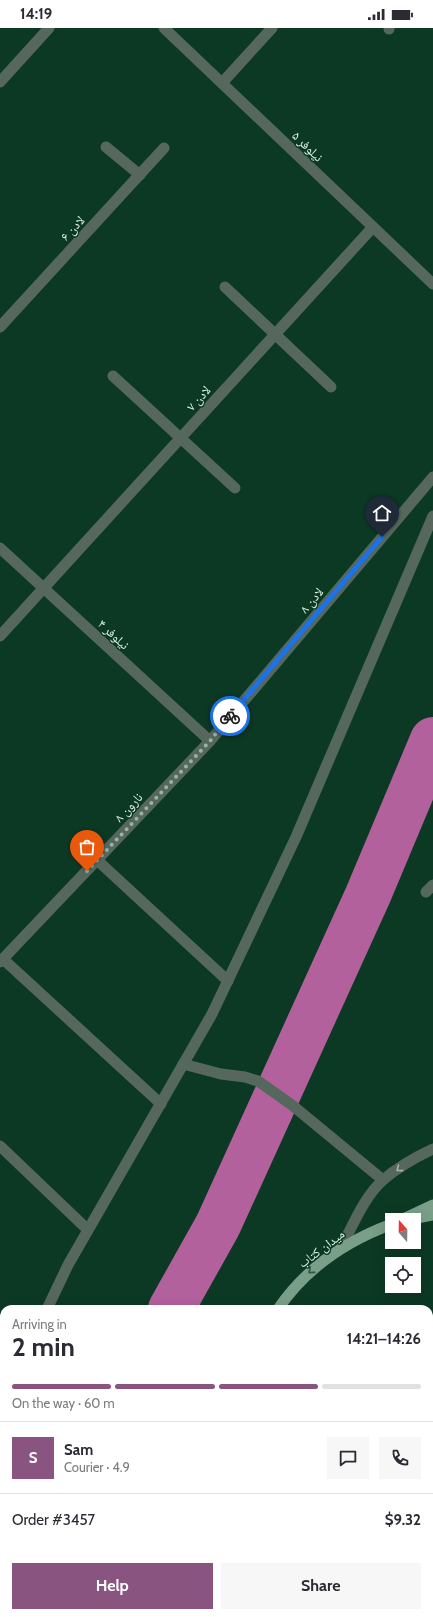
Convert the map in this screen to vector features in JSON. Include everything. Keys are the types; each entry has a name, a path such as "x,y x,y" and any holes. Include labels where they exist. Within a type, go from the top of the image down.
{"main road":[{"path":"416,1213 433,1205"},
{"path":"421,1217 433,1215"},
{"name":"میدان کتاب","path":"281,1305 307,1274 341,1248 368,1232 385,1226"}],"street":[{"path":"0,82 50,28"},
{"name":"نیلوفر ۵","path":"164,28 433,284"},
{"path":"222,83 272,28"},
{"path":"106,147 140,175"},
{"name":"لادن ۶","path":"0,327 164,148"},
{"name":"لادن ۷","path":"0,636 373,227"},
{"path":"225,287 331,387"},
{"path":"113,376 234,488"},
{"name":"لادن ۸","path":"210,741 433,477"},
{"path":"49,1305 68,1265 212,1014 296,838 433,516"},
{"name":"نیلوفر ۴","path":"0,548 210,741"},
{"name":"نارون ۸","path":"1,961 210,741"},
{"path":"97,860 228,981"},
{"path":"1,961 161,1104"},
{"path":"183,1064 221,1074 245,1077 258,1081 292,1105 383,1180"},
{"path":"0,1146 88,1230"},
{"path":"341,1248 366,1202 383,1180 415,1157 433,1149"}],"waterway":[{"path":"173,1305 218,1225 368,895 433,740"}],"way so far":[{"path":"87,871 210,741 230,716"}],"route":[{"path":"230,716 382,537"}]}
